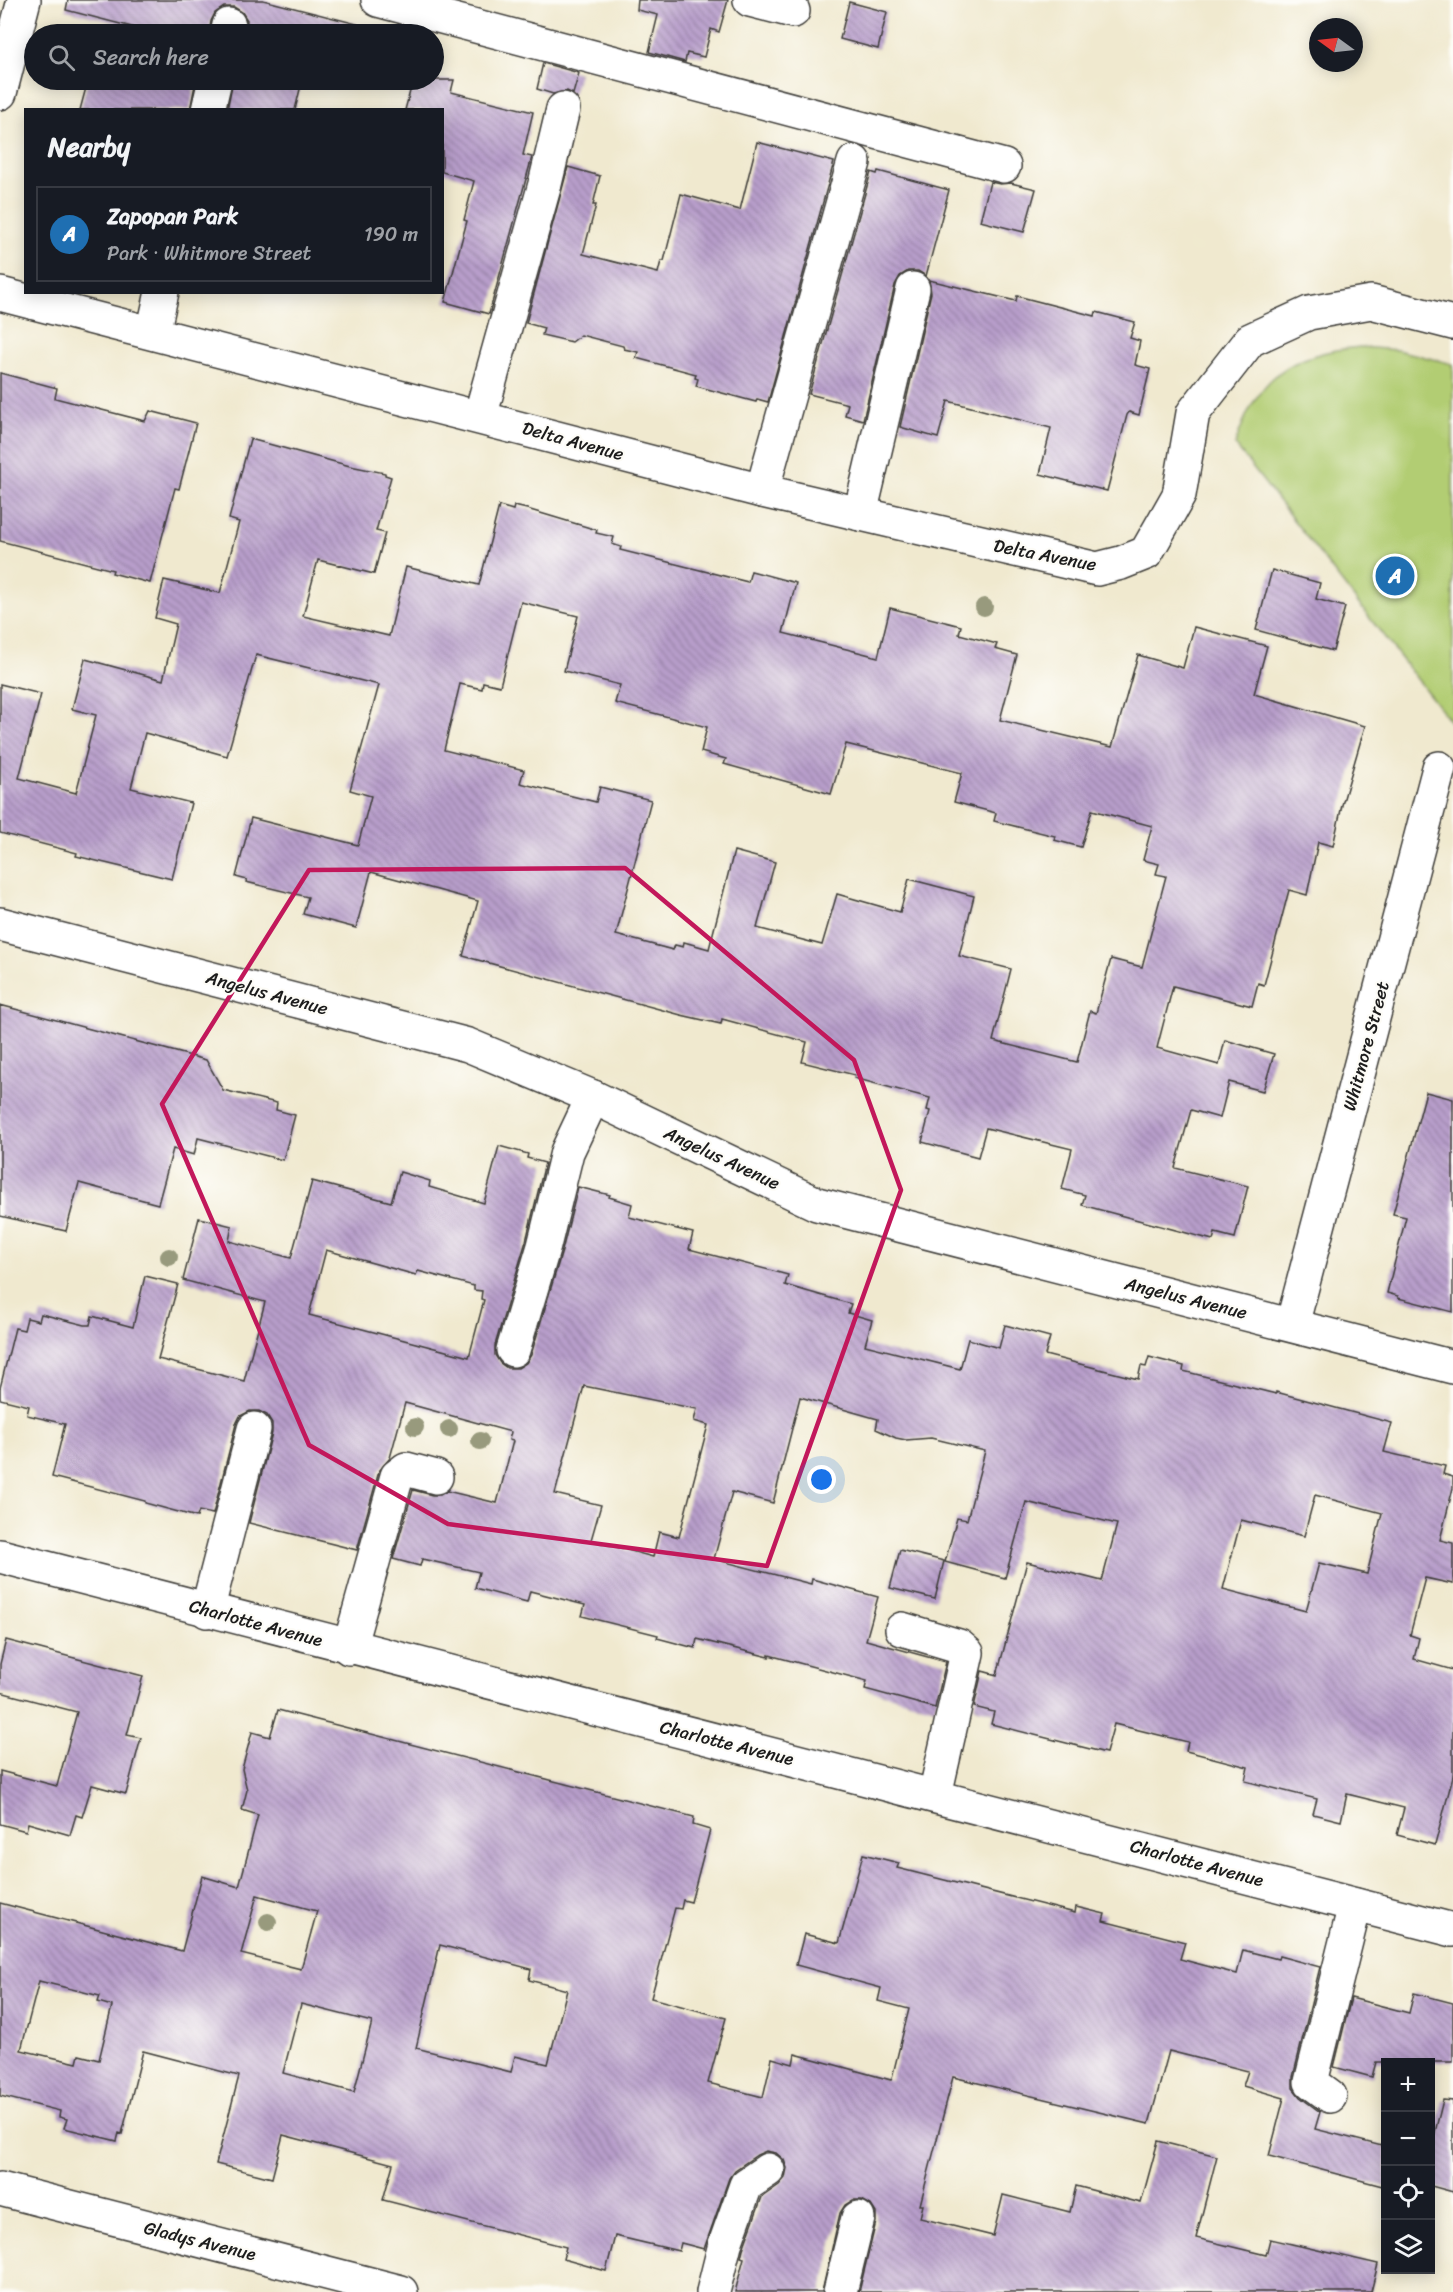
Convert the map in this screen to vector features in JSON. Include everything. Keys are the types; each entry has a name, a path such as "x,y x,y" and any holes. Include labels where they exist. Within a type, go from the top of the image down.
{"street":[{"path":"0,93 24,0"},
{"path":"378,0 1004,166"},
{"path":"750,0 793,11"},
{"path":"208,108 213,90"},
{"path":"480,417 545,184 562,108"},
{"path":"762,491 854,162"},
{"path":"860,514 913,289"},
{"name":"Delta Avenue","path":"0,294 762,491 1097,569 1146,553 1179,495 1193,413 1250,340 1309,313 1371,302 1453,322"},
{"path":"153,333 162,294"},
{"name":"Whitmore Street","path":"1292,1325 1439,768"},
{"name":"Angelus Avenue","path":"0,924 468,1045 593,1097 817,1204 1453,1367"},
{"path":"513,1350 544,1246 567,1152 593,1097"},
{"path":"207,1611 254,1429"},
{"path":"349,1648 397,1476 406,1469 436,1477"},
{"name":"Charlotte Avenue","path":"0,1556 349,1648 935,1795 1453,1930"},
{"path":"902,1629 959,1646 967,1653 935,1795"},
{"path":"1330,2096 1311,2082 1355,1905"},
{"path":"713,2292 725,2244 746,2185 768,2170"},
{"name":"Gladys Avenue","path":"0,2189 401,2292"},
{"path":"840,2292 858,2218"}],"highlighted area":[{"path":"625,868 854,1060 901,1190 767,1566 448,1524 309,1445 162,1104 309,870"}],"green space":[{"path":"1360,347 1397,350 1453,364 1453,725 1235,445 1254,402 1265,386 1279,373 1314,355"}],"building":[{"path":"68,0 263,0 357,24 247,24 242,12 234,7 224,7 215,13 211,24 120,24 66,10"},
{"path":"638,0 728,0 719,32 711,29 704,57 687,53 685,62 649,52 658,15 637,10"},
{"path":"849,2 887,12 878,49 840,39"},
{"path":"543,63 579,73 573,94 567,91 553,94 537,89"},
{"path":"444,80 454,80 451,92 533,112 523,155 532,157 489,314 445,302 467,221 464,220 474,181 444,173 444,108 406,108 410,90 444,90"},
{"path":"85,90 194,90 190,108 81,108"},
{"path":"231,90 300,90 295,108 227,108"},
{"path":"757,142 834,162 768,402 757,399 756,402 696,386 698,379 695,378 696,374 636,358 638,352 624,349 623,346 581,335 572,342 542,335 544,328 526,323 568,167 600,176 593,205 596,205 583,254 658,273 661,261 664,261 681,194 740,210"},
{"path":"878,171 949,190 926,276 918,271 908,271 900,276 895,285 863,420 845,415 848,404 809,394 871,172 877,174"},
{"path":"990,182 1011,183 1036,189 1024,232 980,221"},
{"path":"929,280 1016,301 1017,296 1095,316 1096,312 1135,322 1130,338 1140,341 1135,365 1150,369 1139,415 1129,412 1127,415 1107,491 1040,474 1051,428 948,401 938,438 900,427 931,293"},
{"path":"0,373 57,388 55,398 145,421 150,411 196,423 179,489 175,488 150,583 112,573 113,570 0,541"},
{"path":"250,439 385,473 391,477 376,531 385,533 374,574 318,560 303,616 389,636 406,567 479,585 499,506 513,510 514,506 527,509 614,537 612,544 621,547 620,550 748,582 751,571 796,583 783,633 878,657 890,608 961,626 959,634 997,644 995,649 1017,655 1000,720 1112,747 1138,655 1183,668 1194,627 1267,646 1254,694 1365,726 1342,805 1333,846 1318,842 1307,895 1289,890 1264,985 1258,983 1252,1006 1173,986 1157,1048 1219,1065 1225,1040 1274,1054 1263,1091 1229,1082 1220,1118 1191,1110 1175,1168 1248,1186 1235,1238 1215,1233 1213,1240 1082,1205 1085,1195 1062,1189 1072,1149 986,1128 978,1157 922,1142 930,1111 927,1110 930,1098 854,1078 855,1075 802,1062 807,1042 722,1019 721,1024 681,1015 463,956 478,901 371,872 356,928 303,914 308,897 246,882 247,880 236,877 251,818 358,845 371,796 350,790 379,685 256,655 227,756 145,733 131,788 191,803 172,879 76,856 77,853 0,833 0,684 41,694 19,778 76,793 96,715 72,709 85,659 163,680 176,624 155,618 164,580 220,593 239,522 229,519","holes":["521,602 578,616 564,671 620,685 615,703 707,727 701,752 726,759 724,764 831,794 846,744 962,773 954,802 996,813 994,821 1055,836 1054,840 1081,847 1092,810 1152,826 1143,860 1159,864 1156,874 1166,876 1142,967 1111,959 1096,1013 1090,1011 1077,1062 993,1041 1011,969 959,956 974,896 909,879 900,912 837,894 822,945 757,928 775,862 734,851 709,949 684,942 683,947 675,945 673,950 616,935 651,800 600,787 596,802 520,783 524,770 444,750 460,684 482,689 483,682 500,686"]},
{"path":"1272,570 1320,583 1316,599 1345,607 1333,651 1256,630"},
{"path":"0,1005 206,1060 223,1090 277,1103 276,1110 295,1115 283,1160 198,1138 194,1155 173,1149 158,1204 79,1183 66,1231 0,1216"},
{"path":"1426,1092 1453,1099 1453,1312 1387,1293 1406,1217 1393,1214"},
{"path":"499,1146 528,1154 527,1158 545,1163 526,1241 495,1345 495,1355 507,1368 518,1368 526,1363 531,1355 562,1251 578,1187 610,1195 609,1197 632,1204 629,1217 693,1233 689,1249 788,1275 785,1285 851,1304 848,1313 872,1320 865,1345 960,1369 968,1339 999,1348 1005,1325 1050,1337 1045,1355 1138,1379 1141,1366 1146,1367 1149,1357 1184,1366 1183,1371 1276,1394 1276,1392 1392,1423 1384,1452 1445,1466 1443,1474 1453,1477 1453,1488 1440,1540 1453,1543 1453,1584 1425,1578 1410,1635 1419,1638 1414,1659 1453,1670 1453,1776 1435,1845 1397,1835 1404,1808 1347,1794 1341,1821 1313,1814 1317,1799 1245,1781 1248,1767 1186,1751 1188,1742 1114,1724 1106,1753 991,1724 994,1712 974,1707 982,1671 997,1675 1027,1562 1102,1581 1117,1524 1026,1502 1005,1578 945,1562 957,1518 967,1520 985,1451 931,1438 906,1440 896,1438 876,1429 878,1419 800,1397 773,1503 732,1492 714,1559 811,1584 812,1579 878,1597 866,1640 946,1662 935,1708 865,1689 867,1681 769,1655 769,1657 697,1639 695,1648 657,1638 658,1635 582,1616 585,1605 530,1591 527,1602 475,1588 479,1572 422,1559 420,1566 393,1559 413,1490 432,1495 440,1495 447,1491 497,1503 513,1441 509,1440 511,1432 405,1403 390,1458 379,1471 357,1550 249,1523 272,1433 272,1423 267,1415 259,1411 250,1411 240,1416 213,1514 199,1511 197,1517 52,1477 65,1424 27,1415 29,1406 0,1399 0,1388 15,1328 24,1330 27,1318 39,1321 41,1314 85,1325 90,1325 92,1316 133,1327 145,1276 178,1284 158,1359 244,1381 265,1302 183,1280 199,1218 232,1226 229,1241 291,1258 312,1181 391,1202 400,1172 430,1181 429,1187 484,1203","holes":["326,1250 416,1275 418,1271 474,1286 474,1290 482,1291 481,1299 484,1300 469,1357 309,1315","584,1386 697,1409 694,1421 708,1425 679,1537 659,1532 653,1557 591,1540 601,1505 555,1494","1315,1495 1382,1513 1367,1574 1319,1563 1306,1611 1223,1589 1241,1520 1304,1536"]},
{"path":"900,1550 944,1561 935,1599 890,1588"},
{"path":"6,1640 143,1676 127,1735 141,1738 126,1794 92,1785 82,1817 76,1815 70,1835 28,1823 26,1831 0,1824 0,1771 57,1786 77,1712 0,1692 0,1664"},
{"path":"278,1710 694,1817 693,1825 710,1830 691,1902 683,1900 681,1909 675,1908 651,1998 726,2018 708,2083 763,2097 772,2058 793,2064 795,2054 891,2080 892,2078 909,2009 878,2001 881,1988 796,1965 804,1934 839,1943 863,1854 899,1863 897,1868 1075,1913 1076,1907 1105,1914 1103,1921 1185,1942 1180,1959 1237,1974 1243,1950 1278,1959 1279,1956 1320,1967 1293,2077 1293,2088 1300,2097 1320,2112 1315,2129 1381,2146 1381,2186 1269,2156 1284,2098 1243,2086 1248,2071 1169,2051 1149,2124 953,2077 920,2205 923,2205 920,2218 993,2236 1003,2195 1070,2212 1076,2186 1141,2203 1158,2141 1217,2156 1196,2238 1266,2255 1270,2239 1378,2264 1371,2292 859,2292 876,2222 876,2213 871,2205 862,2200 853,2200 845,2205 840,2213 822,2292 735,2292 744,2258 741,2257 743,2249 762,2197 785,2178 787,2168 784,2160 776,2153 766,2151 757,2155 735,2170 729,2178 704,2249 681,2243 679,2251 615,2236 606,2271 563,2259 566,2247 383,2200 393,2164 283,2135 272,2178 216,2164 239,2076 143,2051 122,2134 119,2133 117,2141 64,2128 67,2119 59,2117 60,2111 0,2096 0,1903 182,1951 202,1876 239,1887 258,1815 242,1810 247,1790 242,1769 252,1732 270,1737","holes":["257,1895 317,1911 301,1969 241,1954","440,1945 531,1969 529,1980 567,1990 548,2064 515,2056 511,2072 416,2048","39,1981 100,1996 98,2002 112,2006 99,2060 79,2055 77,2063 21,2050","301,2004 372,2022 354,2092 283,2073"]},
{"path":"1414,1993 1453,2003 1453,2062 1435,2062 1435,2058 1381,2058 1381,2062 1376,2062 1372,2077 1334,2067 1351,1998 1409,2013"},
{"path":"1443,2100 1453,2101 1453,2192 1435,2187 1435,2132"}],"place":[{"name":"Zapopan Park","path":"1395,576"}]}
